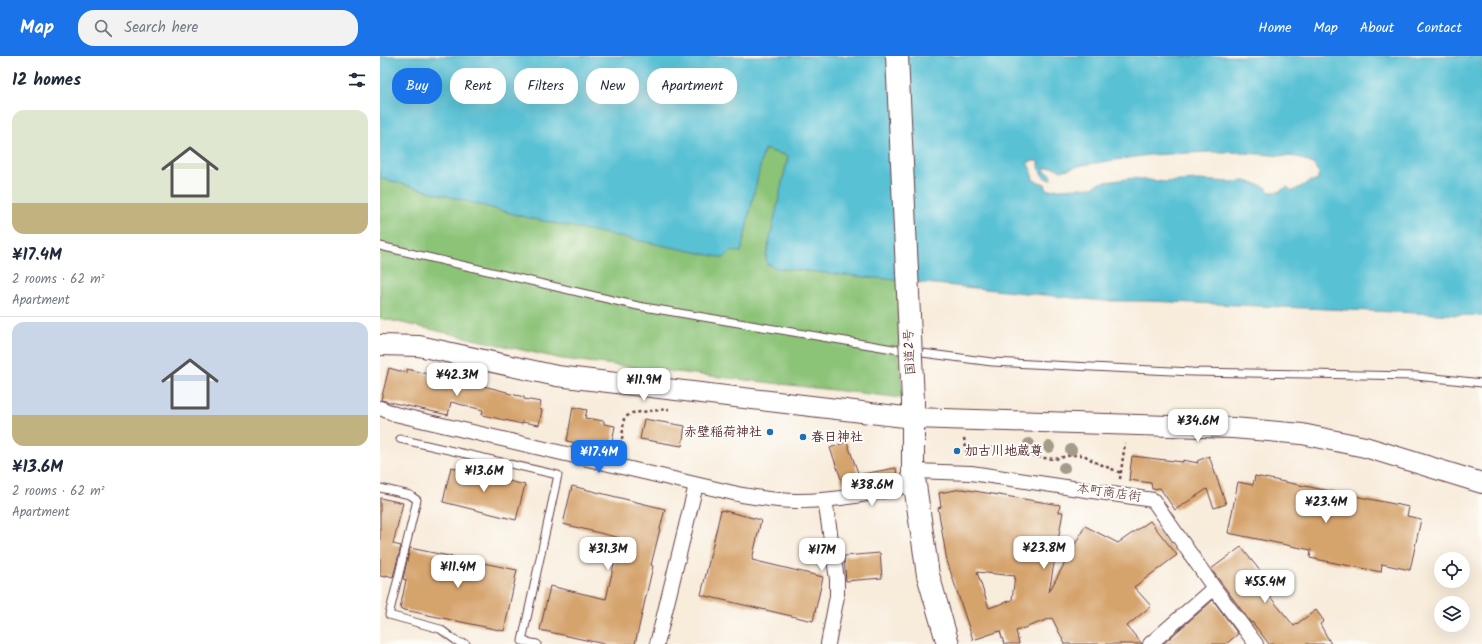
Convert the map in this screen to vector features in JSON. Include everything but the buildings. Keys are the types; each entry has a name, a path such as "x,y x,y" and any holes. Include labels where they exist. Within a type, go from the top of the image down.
{"highway":[{"name":"国道2号","path":"896,56 913,410 914,477 928,575 948,644"}],"street":[{"path":"380,345 419,346 557,376 913,410 1233,428 1302,434 1365,447 1482,483"},
{"name":"本町商店街","path":"380,408 395,414 696,485 742,495 770,499 796,501 825,500 868,494 914,477 971,473 1152,500 1214,588 1256,644"},
{"path":"657,644 696,485"},
{"path":"825,500 837,579 837,596 828,644"},
{"path":"1150,644 1214,588"}],"lane":[{"path":"380,246 638,306 899,350 992,362 1192,372 1416,376 1482,383"},
{"path":"400,439 558,475 522,641 537,644"},
{"path":"380,488 410,495 417,500 389,616 440,629 458,643 466,644"}],"path":[{"path":"620,466 624,418 632,413 670,409"},
{"path":"964,438 967,453 965,460"},
{"path":"1118,495 1125,440"},
{"path":"967,453 994,448 1043,458 1084,455 1093,461 1121,473"}],"green space":[{"path":"763,149 789,156 766,257 767,264 776,268 900,280 899,350 903,398 562,359 380,318 380,178 529,218 741,252"}],"water":[{"path":"380,56 1482,56 1482,316 1149,301 1104,301 776,268 767,264 766,257 788,156 764,149 741,252 731,251 724,258 529,218 380,178","holes":["1232,152 1298,157 1313,164 1319,173 1317,181 1311,181 1293,191 1287,187 1278,192 1269,192 1266,187 1245,181 1232,182 1197,180 1165,182 1133,178 1099,183 1092,187 1047,190 1045,184 1033,180 1032,171 1027,163 1038,161 1041,174 1047,179 1051,179 1051,174 1044,171 1045,168 1054,167 1061,171 1083,165 1148,155"]}],"place":[{"name":"赤壁稲荷神社","path":"770,432"},
{"name":"春日神社","path":"803,437"},
{"name":"加古川地蔵尊","path":"957,451"}]}
